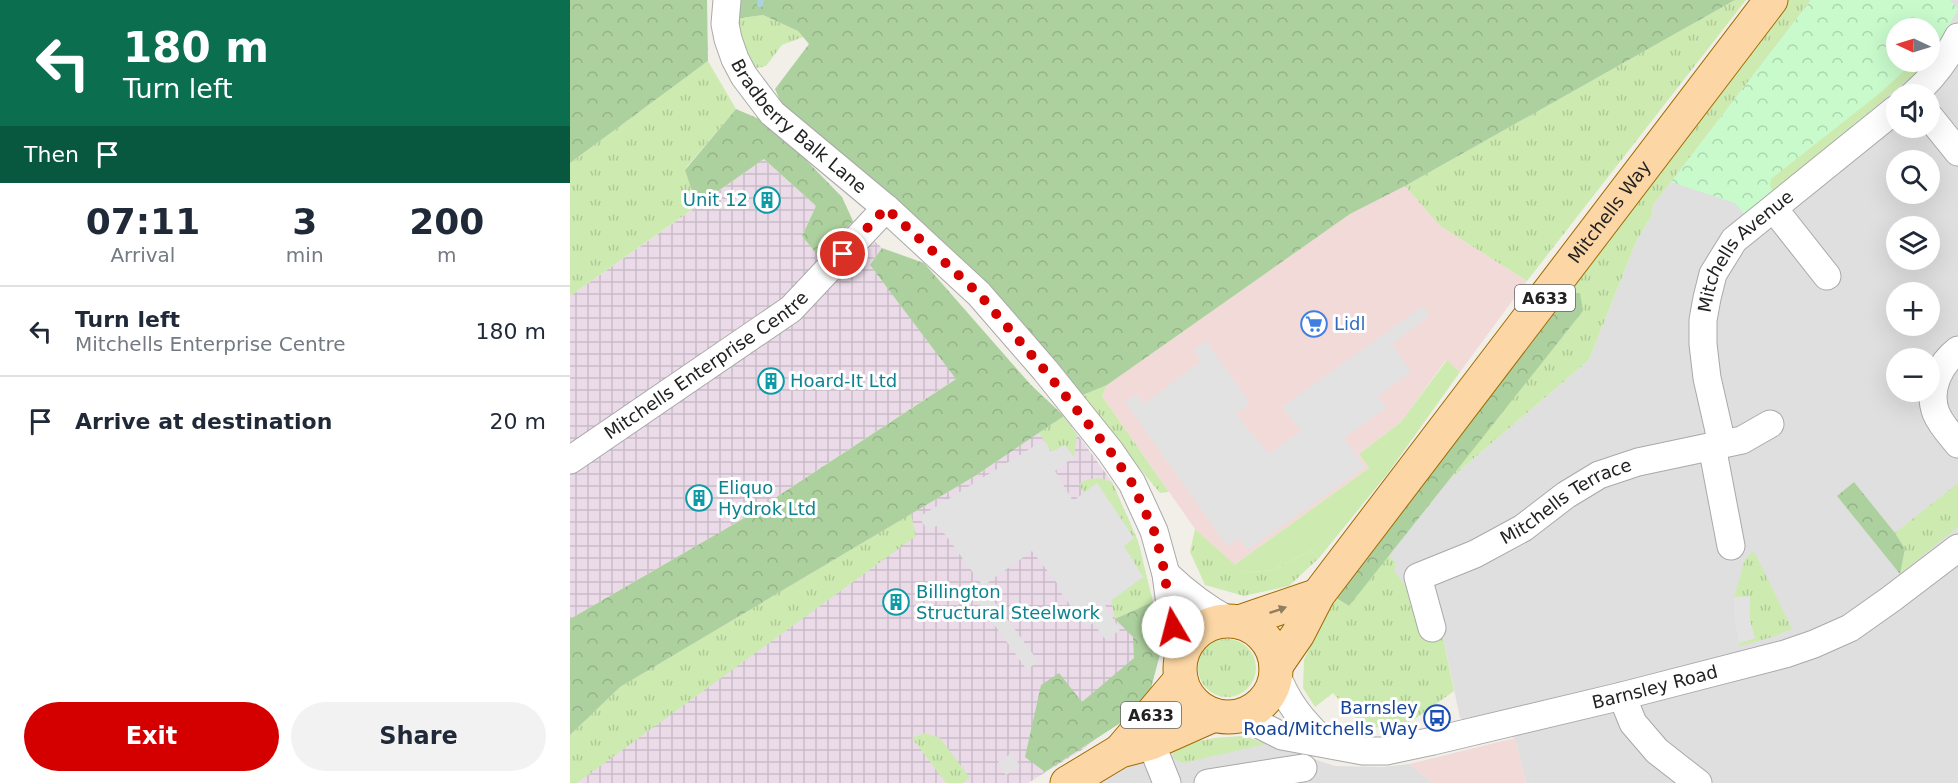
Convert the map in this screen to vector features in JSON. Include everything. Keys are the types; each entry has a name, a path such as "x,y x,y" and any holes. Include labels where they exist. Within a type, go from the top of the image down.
{"main road":[{"name":"Mitchells Way","path":"1276,670 1318,595 1771,0"},
{"path":"1235,621 1260,633 1268,642 1274,652 1276,670 1268,696 1260,705 1246,714 1232,717 1214,715 1202,710 1185,691 1181,667 1187,644 1195,634 1212,624 1235,621 1318,595"},
{"name":"A633","path":"1067,783 1120,751 1181,667"},
{"path":"1120,751 1151,743 1214,715"}],"street":[{"name":"Bradberry Balk Lane","path":"727,0 725,24 735,59 754,91 772,113 886,208 979,294 1067,397 1132,483 1154,531 1166,574 1181,667"},
{"path":"1925,84 1948,56 1958,37"},
{"name":"Mitchells Avenue","path":"1731,546 1703,344 1703,320 1713,274 1734,240 1886,117"},
{"path":"1940,130 1958,152"},
{"name":"Mitchells Enterprise Centre","path":"570,460 791,309 886,208"},
{"path":"1774,209 1827,276"},
{"path":"1958,350 1948,358 1938,374 1933,394 1935,411 1942,425 1958,444"},
{"name":"Mitchells Terrace","path":"1432,628 1418,577 1475,554 1522,528 1566,495 1599,475 1638,462 1742,440 1770,424"},
{"name":"Barnsley Road","path":"1246,714 1262,726 1282,736 1363,751 1386,751 1622,696 1785,654 1814,644 1850,628 1892,600 1958,548"},
{"path":"1166,574 1194,600 1209,610 1235,621"},
{"path":"1276,670 1282,689 1296,713 1324,742"},
{"path":"1622,696 1633,723 1657,751 1698,783"},
{"path":"1151,743 1167,783"},
{"path":"1208,783 1303,768"}],"shaded area":[{"path":"1811,0 1958,0 1958,783 1526,783 1515,738 1460,718 1442,632 1358,592 1445,483 1589,360 1636,242 1652,215 1653,205"},
{"path":"764,159 816,206 802,236 819,256 853,221 882,248 870,265 957,378 746,517 570,619 570,296"},
{"path":"1405,186 1440,226 1527,281 1460,372 1446,360 1401,422 1359,454 1369,468 1234,565 1195,529 1102,396 1107,385 1350,214"},
{"path":"1423,306 1430,315 1392,344 1411,372 1378,396 1386,408 1344,438 1365,467 1248,550 1239,539 1227,546 1125,402 1136,394 1144,404 1201,361 1194,350 1206,341 1250,403 1236,414 1269,454 1301,431 1282,407"},
{"path":"1064,416 1112,482 1138,541 1158,624 1160,654 1151,688 1085,748 1028,783 570,783 570,735 620,687 975,476"},
{"path":"1044,440 1051,452 1065,445 1074,457 1055,471 1073,501 1097,483 1134,538 1124,546 1143,577 1105,605 1120,630 1106,640 1093,623 1087,627 1032,551 983,586 938,525 928,531 919,517"},
{"path":"983,586 1038,661 1027,670 972,594"},
{"path":"1750,596 1750,621 1755,638 1739,643 1734,617 1734,597"},
{"path":"1244,736 1335,766 1383,767 1409,764 1433,783 1099,783 1129,762 1215,738"},
{"path":"1515,738 1526,783 1433,783 1409,764"},
{"path":"1012,753 1020,766 1006,775 998,762"}],"green space":[{"path":"570,0 707,0 708,61 570,163"},
{"path":"734,0 1735,0 1405,186 1350,214 1107,385 1083,395 987,289 781,103 775,89 809,44 798,31 763,15 734,19"},
{"path":"1735,0 1746,0 1527,281 1440,226 1405,186"},
{"path":"1784,0 1811,0 1653,205 1652,215 1636,242 1589,360 1445,483 1583,311 1563,293"},
{"path":"1811,0 1950,0 1958,9 1940,41 1940,18 1886,18 1886,72 1917,72 1902,84 1886,84 1886,98 1745,215 1735,203 1671,182"},
{"path":"763,15 798,31 803,37 782,45 766,66 752,69 734,19"},
{"path":"708,61 736,109 685,169 697,206 570,296 570,163"},
{"path":"1903,72 1917,72 1902,84 1890,84"},
{"path":"1886,88 1886,97 1773,191 1770,186 1771,179"},
{"path":"736,109 771,124 842,197 853,221 819,257 802,236 816,206 764,159 697,206 685,170"},
{"path":"882,248 924,263 1031,385 1064,416 975,476 620,687 570,735 570,619 746,517 956,379 870,265"},
{"path":"1563,293 1580,293 1583,311 1349,606 1333,596"},
{"path":"1447,360 1460,372 1388,473 1319,558 1310,551 1273,570 1244,573 1234,565 1369,468 1359,454 1401,422"},
{"path":"1107,385 1102,396 1169,492 1160,493 1093,412 1083,395"},
{"path":"1064,416 1077,435 1074,457 1065,445 1052,452 1039,433"},
{"path":"1100,478 1112,482 1138,541 1153,602 1115,619 1111,600 1143,577 1124,546 1097,484 1084,493 1079,484 1088,479"},
{"path":"1854,482 1905,549 1900,574 1837,496"},
{"path":"1958,483 1958,527 1900,574 1905,549 1895,533"},
{"path":"911,514 916,536 577,783 570,783 570,735 620,687"},
{"path":"1195,529 1244,573 1273,570 1310,551 1319,558 1289,586 1244,596 1205,585 1190,552"},
{"path":"1754,551 1792,629 1740,646 1739,643 1755,638 1750,621 1749,597 1734,597 1745,559"},
{"path":"1388,555 1396,563 1394,570 1406,587 1412,611 1442,632 1454,691 1412,721 1373,728 1364,727 1333,693 1315,707 1303,688 1304,660 1333,596 1349,606"},
{"path":"1153,602 1158,624 1160,654 1151,688 1131,716 1045,772 1025,757 1041,685 1059,673 1082,702 1134,658 1133,637 1115,619"},
{"path":"1227,639 1238,641 1251,652 1256,668 1254,679 1243,692 1227,697 1216,695 1203,684 1198,668 1200,657 1211,644"},
{"path":"925,733 940,738 970,778 963,783 946,783 912,738"},
{"path":"1244,736 1266,744 1183,763 1173,758 1178,745 1215,738"}],"waterway":[{"path":"760,4 761,0"}],"place":[{"name":"Unit 12","path":"767,200"},
{"name":"Lidl","path":"1314,324"},
{"name":"Hoard-It Ltd","path":"771,381"},
{"name":"Eliquo Hydrok Ltd","path":"699,498"},
{"name":"Billington Structural Steelwork","path":"896,602"},
{"name":"Barnsley Road/Mitchells Way","path":"1437,718"}],"route":[{"path":"843,254 886,208 979,294 1047,373 1110,451 1132,483 1154,531 1162,559 1173,627"}]}
